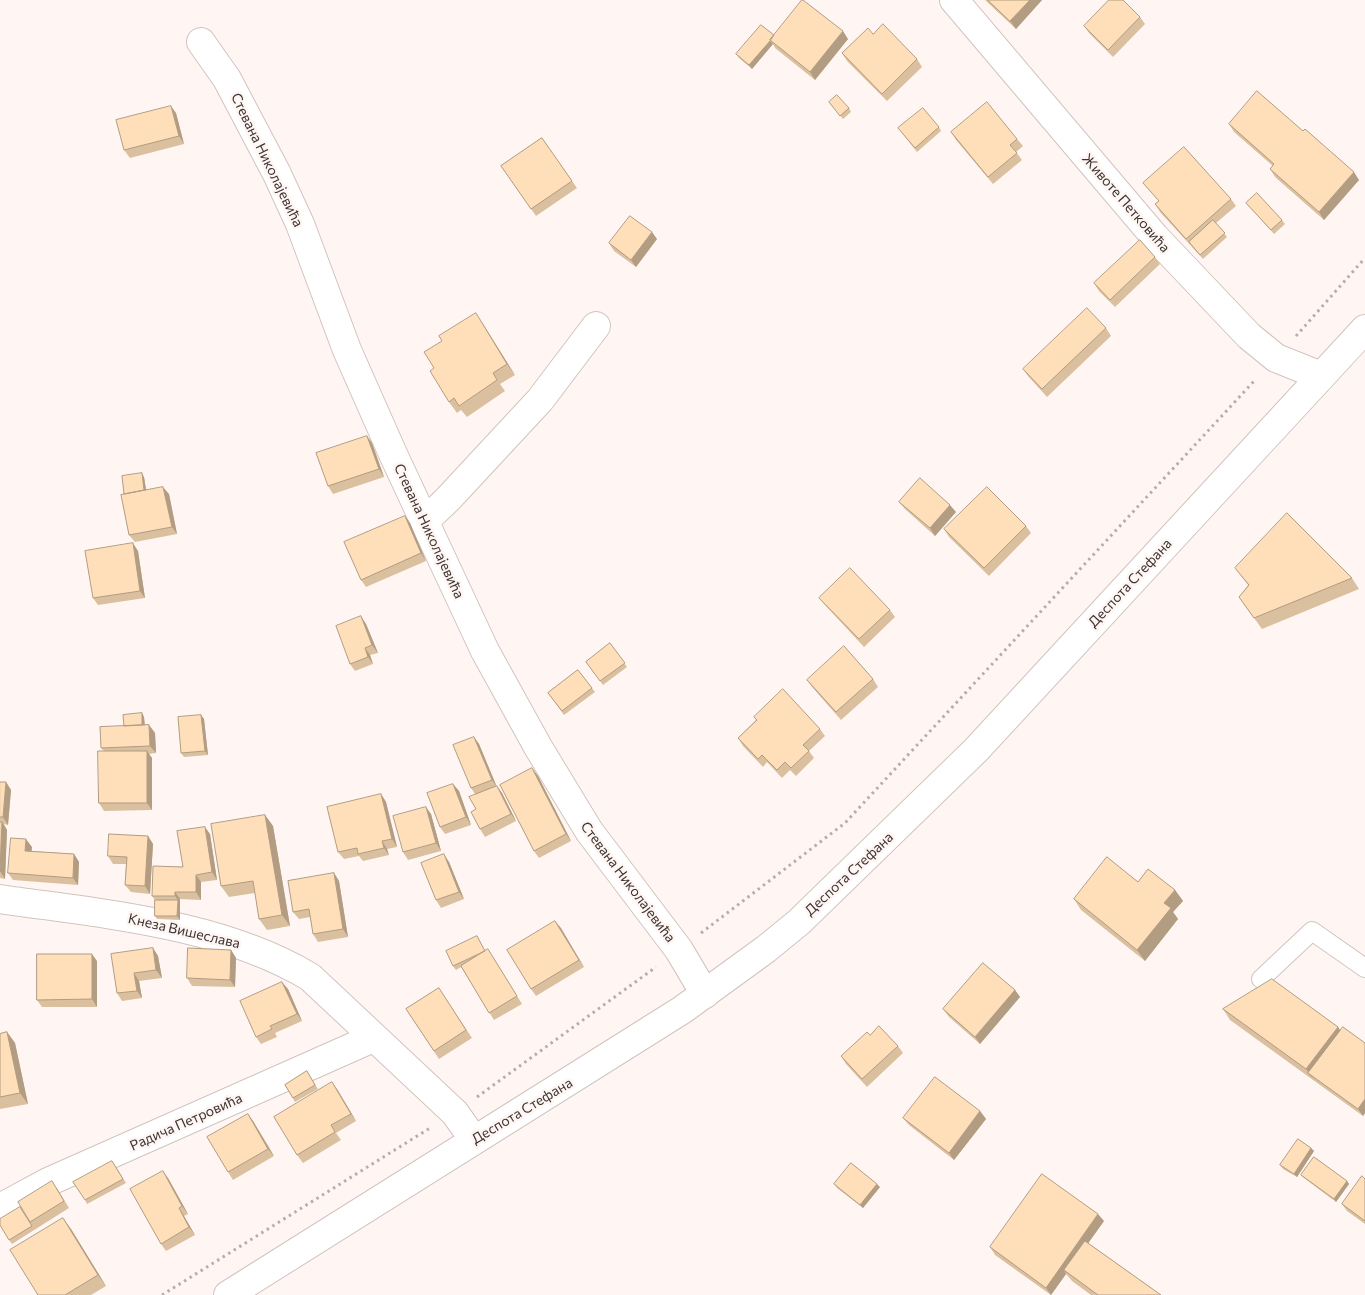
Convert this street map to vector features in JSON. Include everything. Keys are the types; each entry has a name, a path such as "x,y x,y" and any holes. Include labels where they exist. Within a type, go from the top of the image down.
{"street":[{"name":"Животе Петковића","path":"954,0 1155,237 1249,336 1276,358 1321,376"},
{"name":"Стевана Николајевића","path":"200,42 226,79 277,174 300,224 347,350 484,651 588,832 679,950 705,994"},
{"path":"425,521 540,400 596,326"},
{"name":"Деспота Стефана","path":"228,1295 474,1140 599,1064 705,994 798,922 976,750 1365,328"},
{"name":"Кнеза Вишеслава","path":"0,899 113,915 220,936 287,963 310,977 455,1113 474,1140"},
{"name":"Радича Петровића","path":"5,1199 373,1038"}],"lane":[{"path":"1261,979 1312,931 1365,968"}],"path":[{"path":"162,1295 455,1113 679,950 845,823 1276,358 1365,258"}],"building":[{"path":"802,0 843,31 810,72 770,40"},
{"path":"988,0 1030,0 1010,21"},
{"path":"1109,0 1123,0 1140,17 1108,50 1084,26"},
{"path":"883,24 917,59 882,94 842,53 868,28 873,34"},
{"path":"761,25 774,35 749,65 736,54"},
{"path":"1257,91 1303,131 1305,129 1354,172 1319,212 1270,169 1274,164 1229,124"},
{"path":"837,95 849,108 840,116 829,102"},
{"path":"987,102 1017,139 1010,145 1017,153 988,177 951,132"},
{"path":"171,106 179,136 124,150 116,120"},
{"path":"923,108 939,127 915,148 898,128"},
{"path":"542,138 572,181 531,209 501,166"},
{"path":"1184,147 1231,199 1186,239 1155,204 1159,201 1143,183"},
{"path":"1257,193 1282,220 1271,230 1246,203"},
{"path":"630,216 652,232 631,260 609,243"},
{"path":"1213,220 1225,233 1200,255 1189,242"},
{"path":"1140,240 1155,257 1110,300 1094,283"},
{"path":"1087,308 1106,328 1042,389 1023,369"},
{"path":"476,313 507,364 493,373 497,380 459,406 454,398 449,402 430,371 434,368 424,352 442,341 439,336"},
{"path":"367,436 379,469 328,486 316,453"},
{"path":"142,473 144,490 124,494 122,476"},
{"path":"920,478 950,505 930,528 899,502"},
{"path":"163,487 172,527 129,535 121,495"},
{"path":"987,487 1026,526 984,568 944,529"},
{"path":"1287,513 1352,578 1254,618 1239,597 1249,585 1235,568"},
{"path":"405,516 421,553 361,580 344,542"},
{"path":"133,543 140,591 93,598 85,551"},
{"path":"850,568 890,610 859,639 819,598"},
{"path":"361,616 372,645 365,648 368,657 350,664 336,626"},
{"path":"610,643 625,663 600,681 586,662"},
{"path":"844,646 873,679 836,712 807,680"},
{"path":"578,670 592,688 562,711 548,693"},
{"path":"783,689 820,729 803,745 809,751 791,768 785,762 777,770 762,755 758,759 738,738 757,720 754,717"},
{"path":"142,713 142,725 124,726 123,715"},
{"path":"201,715 205,751 181,753 178,717"},
{"path":"149,725 150,746 101,748 100,727"},
{"path":"474,737 492,780 471,788 453,745"},
{"path":"98,751 147,751 147,803 99,803"},
{"path":"532,768 566,834 534,851 500,785"},
{"path":"0,782 6,782 3,817 0,817"},
{"path":"453,784 466,817 440,827 427,793"},
{"path":"497,786 511,814 480,829 471,812 476,809 469,797"},
{"path":"381,794 392,839 382,841 384,848 358,854 357,848 338,852 327,807"},
{"path":"426,807 436,843 403,852 393,816"},
{"path":"265,815 282,915 259,919 253,881 221,886 211,824"},
{"path":"0,822 2,822 0,871"},
{"path":"205,827 212,872 196,875 196,892 175,892 175,896 152,896 153,866 183,867 177,831"},
{"path":"109,834 148,836 145,886 125,885 127,857 108,856"},
{"path":"11,838 26,839 25,851 74,854 73,878 8,873"},
{"path":"444,854 459,892 436,900 421,863"},
{"path":"1107,857 1138,882 1148,869 1175,890 1164,903 1171,908 1137,950 1074,899"},
{"path":"334,873 343,929 313,934 309,909 293,912 288,881"},
{"path":"155,900 178,900 177,916 155,916"},
{"path":"555,921 579,960 531,989 507,950"},
{"path":"477,936 485,951 453,966 446,951"},
{"path":"153,948 156,970 134,973 137,991 117,993 111,954"},
{"path":"188,948 231,950 230,980 187,978"},
{"path":"488,949 517,996 489,1013 461,966"},
{"path":"37,954 92,954 92,999 37,1000"},
{"path":"983,963 1015,990 975,1037 943,1009"},
{"path":"1272,979 1338,1027 1306,1069 1223,1009"},
{"path":"282,982 297,1014 270,1026 272,1029 256,1037 240,1001"},
{"path":"439,988 466,1030 434,1051 406,1009"},
{"path":"879,1026 898,1046 862,1079 841,1056 867,1032 870,1035"},
{"path":"1343,1027 1365,1043 1365,1099 1358,1109 1308,1073"},
{"path":"7,1032 20,1093 0,1097 0,1034"},
{"path":"307,1071 315,1085 293,1098 285,1085"},
{"path":"935,1077 980,1111 949,1153 903,1118"},
{"path":"332,1082 351,1114 331,1125 335,1132 297,1155 274,1117"},
{"path":"248,1114 268,1149 228,1172 207,1137"},
{"path":"1298,1139 1311,1148 1294,1174 1280,1165"},
{"path":"1314,1157 1347,1181 1334,1199 1301,1175"},
{"path":"112,1161 123,1179 85,1200 73,1182"},
{"path":"851,1163 877,1184 860,1205 834,1184"},
{"path":"163,1171 182,1206 179,1208 189,1227 161,1244 130,1189"},
{"path":"1042,1174 1098,1214 1046,1288 990,1247"},
{"path":"1362,1176 1365,1179 1365,1221 1342,1204"},
{"path":"52,1181 64,1201 30,1222 18,1202"},
{"path":"20,1207 32,1226 9,1240 0,1225 0,1219"},
{"path":"63,1218 98,1275 65,1295 38,1295 10,1250"},
{"path":"1085,1241 1161,1295 1098,1295 1064,1270"}]}
